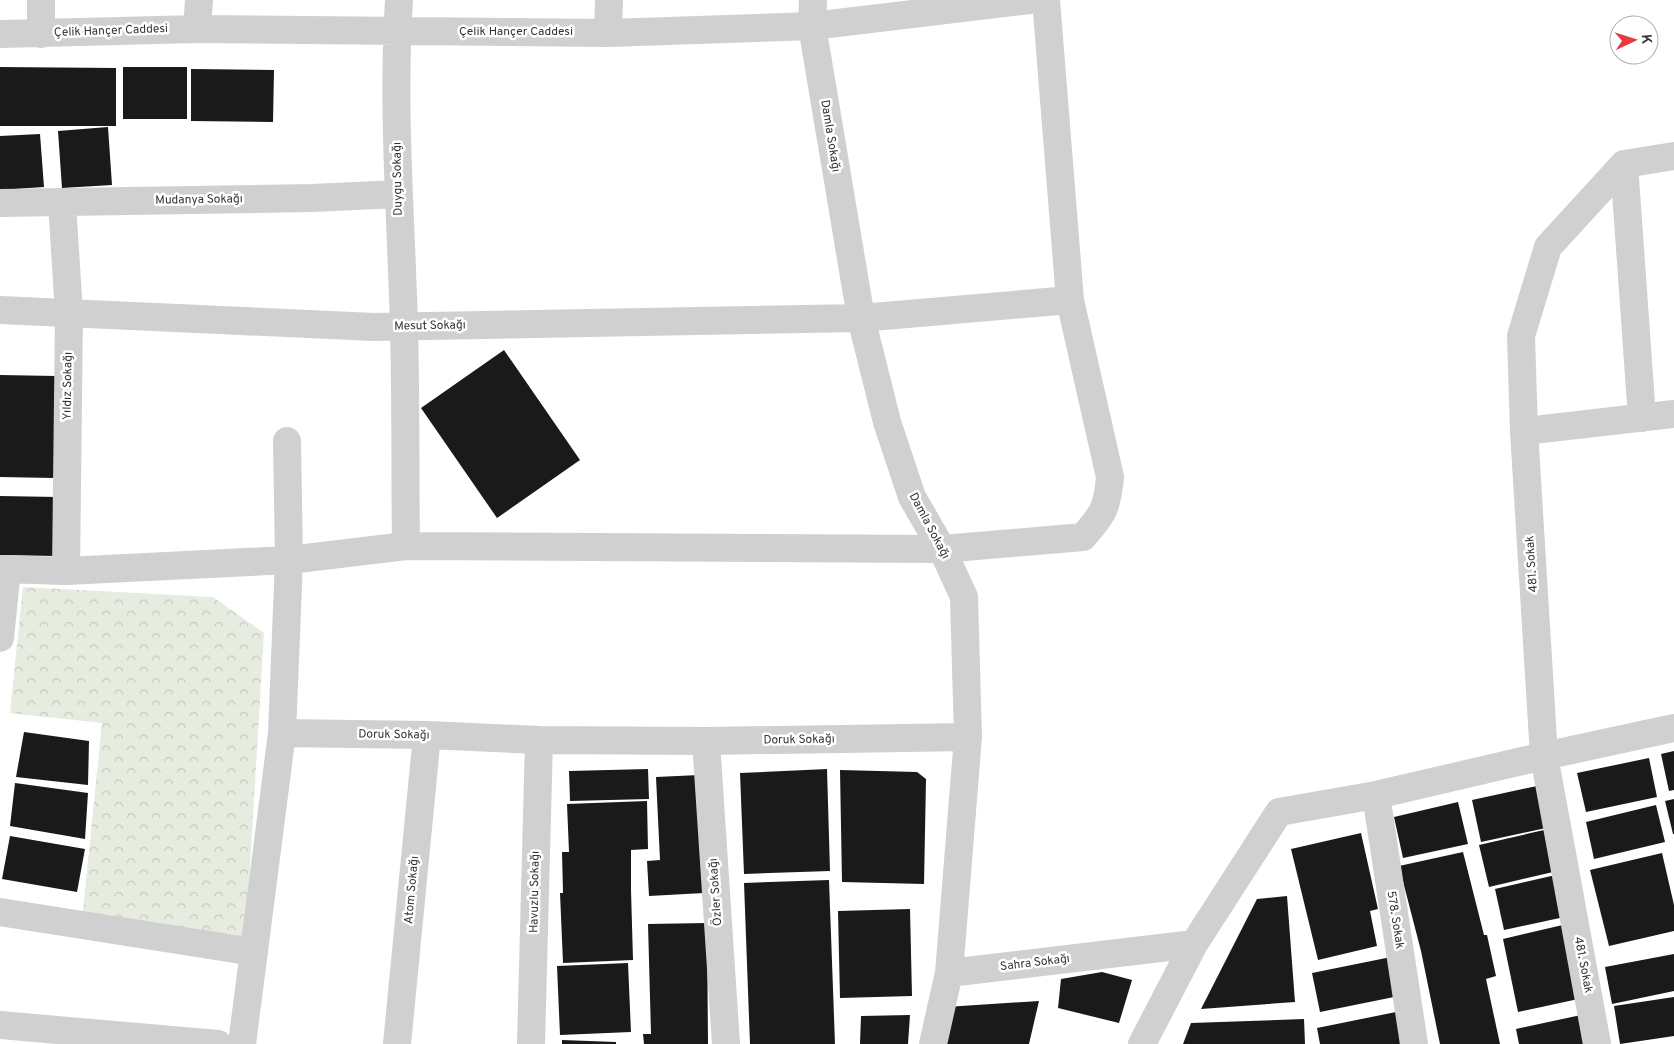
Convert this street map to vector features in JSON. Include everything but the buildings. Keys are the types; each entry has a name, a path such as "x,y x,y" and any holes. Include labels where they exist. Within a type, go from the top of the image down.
{"street":[{"path":"41,34 42,0"},
{"path":"197,29 199,0"},
{"name":"Duygu Sokağı","path":"399,0 397,31 398,194 404,327 406,546"},
{"path":"608,32 609,0"},
{"name":"Çelik Hançer Caddesi","path":"0,34 197,29 608,32 813,13 1030,0"},
{"path":"0,638 4,569 66,571 289,560 406,546 942,549 1084,537 1100,518 1108,500 1110,476 1070,300 1046,0"},
{"name":"Damla Sokağı","path":"813,13 860,318 887,422 912,497 942,549 964,597 968,737 949,973"},
{"path":"1642,418 1624,164 1674,156"},
{"name":"481. Sokak","path":"1598,1044 1544,756 1524,431 1521,336 1548,246 1624,164"},
{"name":"Mudanya Sokağı","path":"0,203 312,198 398,194"},
{"name":"Yıldız Sokağı","path":"62,203 70,313 66,571"},
{"name":"Mesut Sokağı","path":"0,310 364,327 404,327 860,318 1070,300"},
{"path":"1524,431 1674,414"},
{"path":"242,1044 282,733 289,560 286,441"},
{"path":"1142,1044 1194,944 1279,812 1376,795 1674,728"},
{"name":"Doruk Sokağı","path":"282,733 427,735 539,740 706,741 968,737"},
{"name":"Atom Sokağı","path":"397,1044 427,735"},
{"name":"Havuzlu Sokağı","path":"531,1044 539,740"},
{"name":"Özler Sokağı","path":"706,741 726,1044"},
{"name":"578. Sokak","path":"1376,795 1414,1044"},
{"path":"0,912 254,952"},
{"name":"Sahra Sokağı","path":"949,973 1194,944"},
{"path":"933,1044 949,973"},
{"path":"0,1025 218,1044"}],"green space":[{"path":"23,587 213,597 264,633 245,948 81,930 102,723 10,713"}]}
